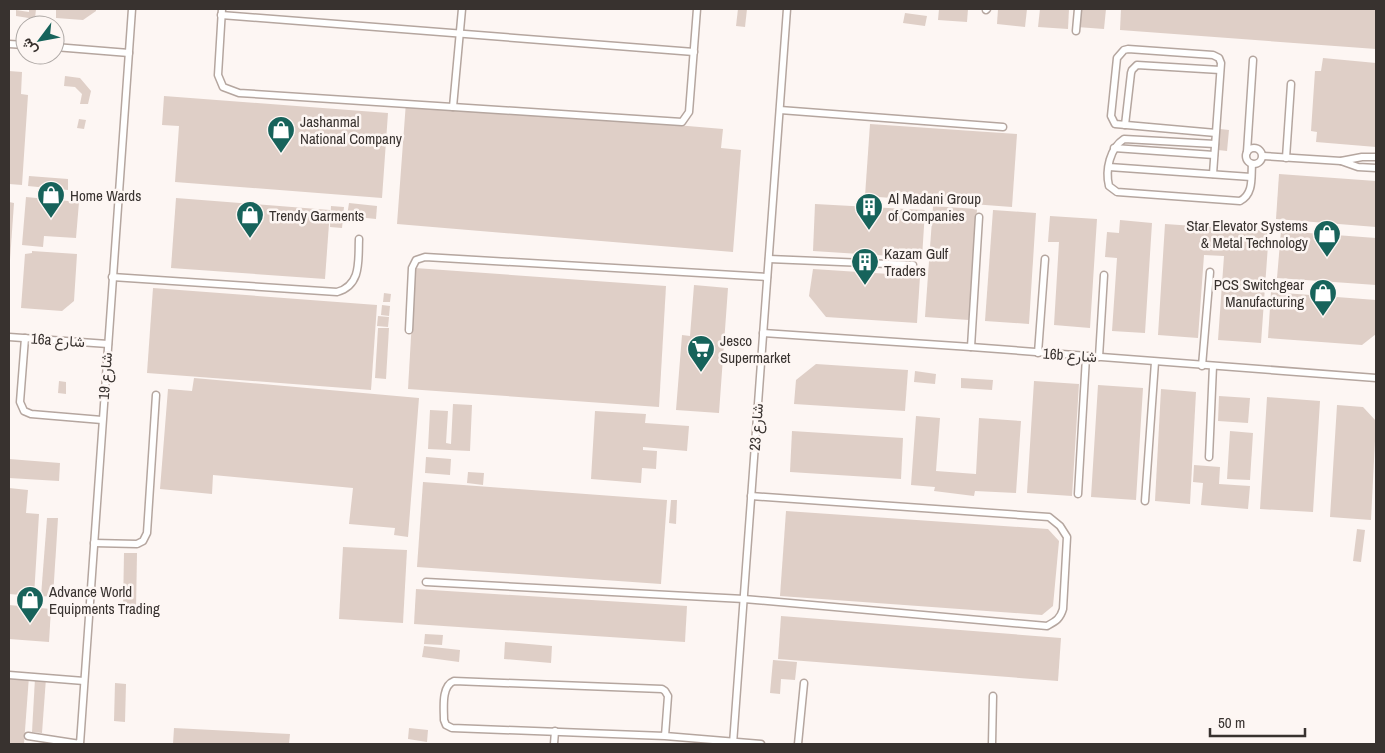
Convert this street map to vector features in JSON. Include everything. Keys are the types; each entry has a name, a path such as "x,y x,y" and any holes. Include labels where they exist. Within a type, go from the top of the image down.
{"lane":[{"name":"شارع 19","path":"80,744 132,9"},
{"path":"453,107 462,9"},
{"path":"694,52 460,34 221,12 218,75 223,87 239,93 682,122 689,112 694,52 697,9"},
{"name":"شارع 23","path":"733,743 787,9"},
{"path":"1076,31 1078,9"},
{"path":"65,49 129,53"},
{"path":"1213,174 1214,155 1216,133 1220,70 1218,57 1213,55 1128,49 1124,50 1117,58 1111,116 1115,124 1216,133"},
{"path":"1215,144 1128,138 1122,140 1111,154 1109,186 1117,192 1243,200 1248,194 1252,164 1247,159 1247,152 1253,60"},
{"path":"1125,126 1131,73 1137,65 1220,70"},
{"path":"1286,158 1291,84"},
{"path":"780,110 1003,127"},
{"path":"1114,148 1214,155"},
{"path":"1247,152 1253,148 1257,148 1262,152 1259,162 1252,164"},
{"path":"1262,156 1342,161 1362,157 1376,157"},
{"path":"1342,161 1358,167 1376,168"},
{"path":"1109,167 1251,177"},
{"path":"971,347 979,217"},
{"path":"112,277 337,292 349,286 356,275 359,239"},
{"path":"409,330 412,268 416,260 425,256 767,277"},
{"path":"769,259 913,265"},
{"path":"1038,353 1045,260"},
{"path":"1202,366 1210,272"},
{"path":"1099,357 1104,275"},
{"name":"16b شارع","path":"763,333 1376,378"},
{"name":"16a شارع","path":"9,337 108,344"},
{"path":"25,338 20,402 24,411 31,414 102,420"},
{"path":"1078,494 1086,357"},
{"path":"1145,501 1155,362"},
{"path":"1209,457 1213,366"},
{"path":"94,543 138,544 143,541 147,533 156,395"},
{"path":"426,582 744,600 1047,626 1057,621 1063,609 1067,545 1064,530 1056,521 1048,517 751,496"},
{"path":"9,675 84,681"},
{"path":"665,736 668,696 662,689 454,681 448,684 445,689 444,720 448,727 665,736 677,736 733,743 761,744"},
{"path":"798,744 804,683"},
{"path":"992,744 993,696"},
{"path":"554,744 555,731"},
{"path":"28,736 80,744"},
{"path":"676,744 677,736"}],"building":[{"path":"29,9 36,9 35,15 16,15 16,10 29,12"},
{"path":"56,9 96,9 96,11 83,20 65,19 65,15 56,15"},
{"path":"738,9 747,9 745,27 736,26"},
{"path":"939,9 968,9 967,22 938,20"},
{"path":"998,9 1027,9 1025,27 997,24"},
{"path":"1040,9 1069,9 1068,29 1038,27"},
{"path":"1078,9 1106,9 1104,29 1077,27"},
{"path":"1121,9 1376,9 1376,49 1120,30"},
{"path":"905,13 927,16 925,26 903,23"},
{"path":"1323,58 1376,63 1376,147 1316,142 1317,132 1311,131 1315,71 1321,71"},
{"path":"9,71 22,72 21,94 28,95 22,185 9,184"},
{"path":"65,76 80,78 91,91 88,104 80,104 82,94 75,87 64,86"},
{"name":"Jashanmal National Company","path":"164,96 388,113 382,198 175,182 179,126 162,125"},
{"path":"406,102 723,129 721,148 741,150 733,252 397,224"},
{"path":"79,119 86,120 84,129 77,128"},
{"path":"870,124 1017,134 1012,207 865,196"},
{"path":"1220,129 1229,130 1227,151 1218,150"},
{"path":"1279,174 1376,181 1376,227 1276,219"},
{"path":"29,176 68,179 68,190 28,186"},
{"name":"Home Wards","path":"26,197 79,202 76,238 44,236 43,247 22,245"},
{"name":"Trendy Garments","path":"176,198 330,210 325,279 171,268"},
{"path":"9,202 14,203 10,260 9,260"},
{"path":"349,203 377,206 376,219 347,216"},
{"name":"Al Madani Group of Companies","path":"815,204 925,210 922,258 813,251"},
{"path":"331,206 344,207 342,228 330,227"},
{"path":"933,206 977,209 969,320 925,317"},
{"path":"993,210 1036,213 1029,324 985,321"},
{"path":"1050,216 1097,219 1090,328 1054,325 1059,242 1048,242"},
{"path":"1120,220 1152,223 1145,333 1112,331 1117,258 1105,257 1107,232 1119,233"},
{"path":"1165,224 1269,231 1261,343 1218,340 1224,256 1204,255 1198,338 1158,335"},
{"name":"Star Elevator Systems & Metal Technology","path":"1281,231 1376,238 1376,285 1277,278"},
{"path":"32,251 77,254 74,301 62,311 21,308 25,254 32,253"},
{"path":"415,268 666,286 659,407 408,389"},
{"name":"Kazam Gulf Traders","path":"813,269 920,276 917,323 826,317 809,296"},
{"name":"Jesco Supermarket","path":"694,285 728,288 719,413 676,410 682,335 690,336"},
{"path":"153,288 377,305 371,390 147,373"},
{"name":"PCS Switchgear Manufacturing","path":"1271,292 1376,300 1376,334 1362,345 1268,338"},
{"path":"384,293 391,294 390,302 383,302"},
{"path":"382,305 390,306 389,316 381,315"},
{"path":"378,316 389,317 388,327 377,326"},
{"path":"378,328 389,328 386,379 375,378"},
{"path":"816,364 908,370 905,411 794,404 796,380"},
{"path":"915,371 936,374 935,384 914,382"},
{"path":"194,378 419,398 408,537 394,535 395,528 349,524 353,488 213,475 212,494 160,489 168,389 192,391"},
{"path":"961,378 993,380 992,390 961,388"},
{"path":"59,381 66,382 66,394 58,393"},
{"path":"1034,381 1079,384 1072,496 1027,493"},
{"path":"1098,385 1143,388 1136,500 1091,497"},
{"path":"1161,389 1196,392 1190,504 1155,501"},
{"path":"1219,396 1250,398 1248,423 1218,421"},
{"path":"1267,397 1320,401 1313,512 1260,509"},
{"path":"453,404 472,405 470,451 428,449 430,410 448,411 446,443 451,444"},
{"path":"1337,405 1363,407 1376,421 1371,520 1330,517"},
{"path":"595,411 646,414 645,423 689,426 687,451 643,447 643,450 657,451 656,469 642,468 641,483 591,479"},
{"path":"916,416 940,418 936,471 976,474 979,418 1021,421 1016,493 975,491 974,496 934,491 935,487 911,485"},
{"path":"792,431 903,438 901,479 790,472"},
{"path":"1230,431 1253,433 1250,480 1227,479"},
{"path":"426,457 451,459 450,475 425,473"},
{"path":"9,459 60,463 59,481 9,478"},
{"path":"1194,465 1220,467 1219,484 1250,486 1248,509 1201,505 1203,483 1193,482"},
{"path":"468,472 484,473 483,485 467,483"},
{"path":"423,482 667,500 661,584 417,567"},
{"path":"9,488 28,490 26,513 39,514 34,596 9,594"},
{"path":"671,500 677,500 676,524 669,523"},
{"path":"786,511 1048,529 1059,541 1053,606 1042,615 780,596"},
{"path":"47,518 58,518 53,597 41,596"},
{"path":"1357,529 1365,530 1361,562 1353,561"},
{"path":"343,547 407,550 403,623 339,619"},
{"path":"124,553 137,553 136,610 123,609"},
{"path":"416,589 687,606 685,642 414,624"},
{"name":"Advance World Equipments Trading","path":"9,605 51,609 49,642 9,639"},
{"path":"781,616 1061,638 1058,681 778,659"},
{"path":"425,634 443,635 442,645 424,644"},
{"path":"505,642 552,646 551,663 504,659"},
{"path":"424,646 460,650 459,662 422,657"},
{"path":"773,660 797,662 795,680 781,679 780,694 770,693"},
{"path":"9,675 29,676 24,744 9,744"},
{"path":"35,678 46,678 42,733 32,732"},
{"path":"115,683 126,684 125,722 114,721"},
{"path":"174,728 290,734 289,744 173,744"},
{"path":"409,728 428,730 427,742 408,739"}],"place":[{"name":"Jashanmal National Company","path":"281,154"},
{"name":"Home Wards","path":"51,219"},
{"name":"Al Madani Group of Companies","path":"869,231"},
{"name":"Trendy Garments","path":"250,239"},
{"name":"Star Elevator Systems & Metal Technology","path":"1327,258"},
{"name":"Kazam Gulf Traders","path":"865,286"},
{"name":"PCS Switchgear Manufacturing","path":"1323,317"},
{"name":"Jesco Supermarket","path":"701,373"},
{"name":"Advance World Equipments Trading","path":"30,624"}]}
